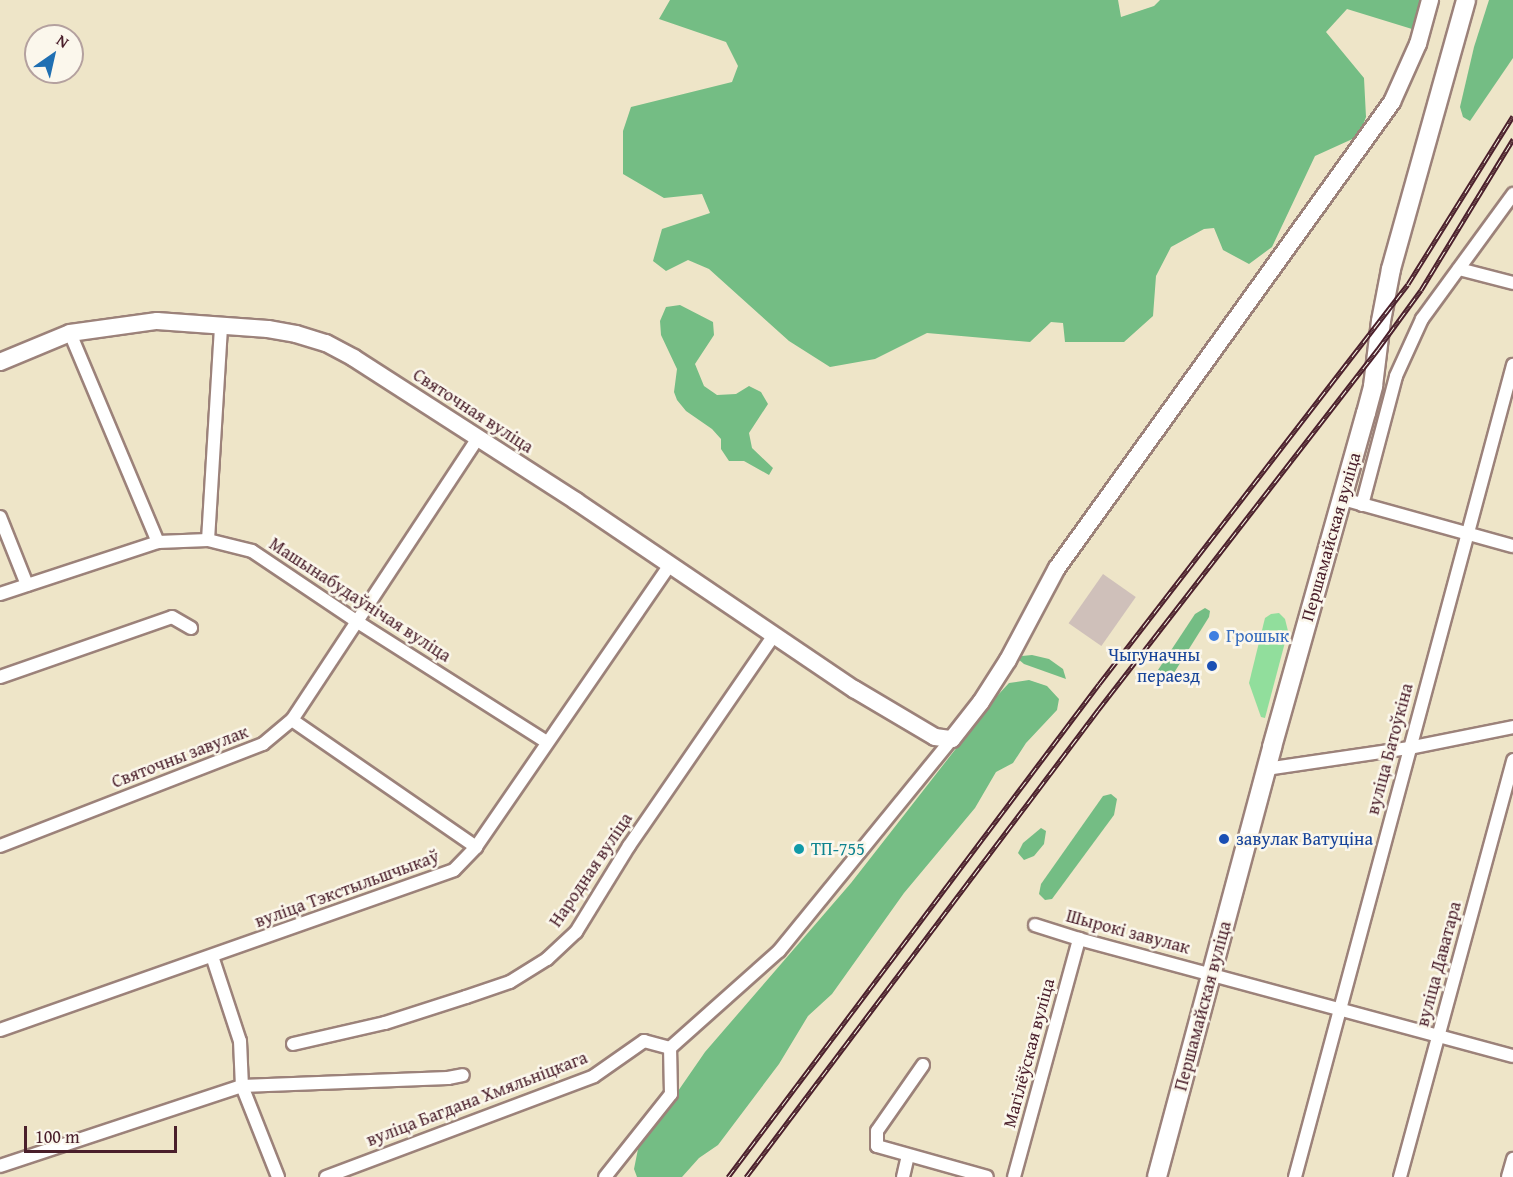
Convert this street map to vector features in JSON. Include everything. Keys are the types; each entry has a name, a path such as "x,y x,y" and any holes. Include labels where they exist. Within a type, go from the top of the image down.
{"main road":[{"name":"Першамайская вуліца","path":"1157,1177 1266,768 1373,386 1381,321 1391,268 1466,0"}],"street":[{"path":"605,1177 671,1094 670,1048 779,951 981,702 1008,660 1057,568 1392,102 1418,44 1430,0"},
{"path":"1362,505 1396,376 1422,319 1513,194"},
{"path":"1459,268 1513,283"},
{"name":"Святочная вуліца","path":"0,362 70,333 157,321 268,329 326,343 354,358 478,438 874,700 935,737 952,739"},
{"path":"208,540 221,325"},
{"path":"70,333 158,542"},
{"name":"вуліца Батоўкіна","path":"1295,1177 1513,365"},
{"name":"Святочны завулак","path":"0,846 263,744 292,720 478,438"},
{"path":"1342,499 1513,546"},
{"path":"0,517 27,585"},
{"name":"Машынабудаўнічая вуліца","path":"0,594 158,542 208,540 252,551 356,621 547,742"},
{"name":"вуліца Тэкстыльшчыкаў","path":"0,1030 454,870 476,848 670,565"},
{"path":"0,677 172,617 191,628"},
{"name":"Народная вуліца","path":"293,1044 385,1023 466,997 510,982 547,959 576,932 629,846 774,635"},
{"path":"292,720 476,848"},
{"path":"1266,768 1409,748 1513,727"},
{"name":"вуліца Даватара","path":"1400,1177 1513,760"},
{"name":"Шырокі завулак","path":"1035,925 1079,939 1342,1008 1513,1056"},
{"name":"Магілёўская вуліца","path":"1014,1177 1079,939"},
{"path":"212,956 240,1041 242,1086 278,1177"},
{"name":"вуліца Багдана Хмяльніцкага","path":"326,1177 594,1076 644,1041 670,1048"},
{"path":"923,1065 877,1131 877,1146 987,1177"},
{"path":"0,1166 242,1086 448,1078 463,1075"},
{"path":"903,1177 908,1156"},
{"path":"1508,1177 1513,1160"}],"shaded area":[{"path":"1103,574 1136,597 1101,646 1069,623"}],"green space":[{"path":"670,0 1118,0 1121,17 1154,6 1160,0 1424,0 1412,29 1347,9 1326,32 1364,78 1366,117 1359,136 1315,156 1272,247 1249,264 1223,250 1214,228 1204,229 1171,247 1156,276 1153,316 1124,342 1065,342 1063,323 1051,322 1030,342 927,333 875,359 830,367 789,341 709,269 688,260 666,271 653,261 662,229 710,213 702,194 664,198 623,174 623,131 631,107 732,82 738,66 726,42 659,19"},
{"path":"1489,0 1513,0 1513,58 1470,121 1463,117 1460,107 1474,47"},
{"path":"680,305 713,322 714,335 695,364 704,386 717,395 736,394 749,386 761,392 768,404 749,433 752,448 773,468 769,475 744,461 729,461 721,449 721,439 712,429 686,411 677,400 674,392 677,369 661,335 660,321 666,307"},
{"path":"1205,608 1210,611 1209,617 1172,676 1163,677 1158,670 1195,614"},
{"path":"1279,613 1285,619 1288,631 1265,718 1261,717 1249,683 1265,618"},
{"path":"1032,655 1049,659 1063,669 1066,679 1024,664 1018,659"},
{"path":"1029,680 1047,686 1059,699 1057,710 1026,743 1013,763 996,772 975,808 904,893 832,994 808,1016 779,1064 718,1145 699,1158 682,1177 637,1177 634,1169 638,1149 705,1052 851,883 997,696 1009,683"},
{"path":"1111,794 1117,799 1114,815 1052,899 1045,900 1039,894 1041,884 1103,796"},
{"path":"1041,828 1046,831 1044,844 1034,856 1024,860 1018,853 1023,843"}],"railway":[{"path":"728,1177 1099,684 1408,284 1513,116"},
{"path":"746,1177 1098,710 1378,349 1421,290 1513,139"}],"place":[{"name":"Грошык","path":"1214,636"},
{"name":"Чыгуначны пераезд","path":"1212,666"},
{"name":"завулак Ватуціна","path":"1224,839"},
{"name":"ТП-755","path":"799,849"}]}
